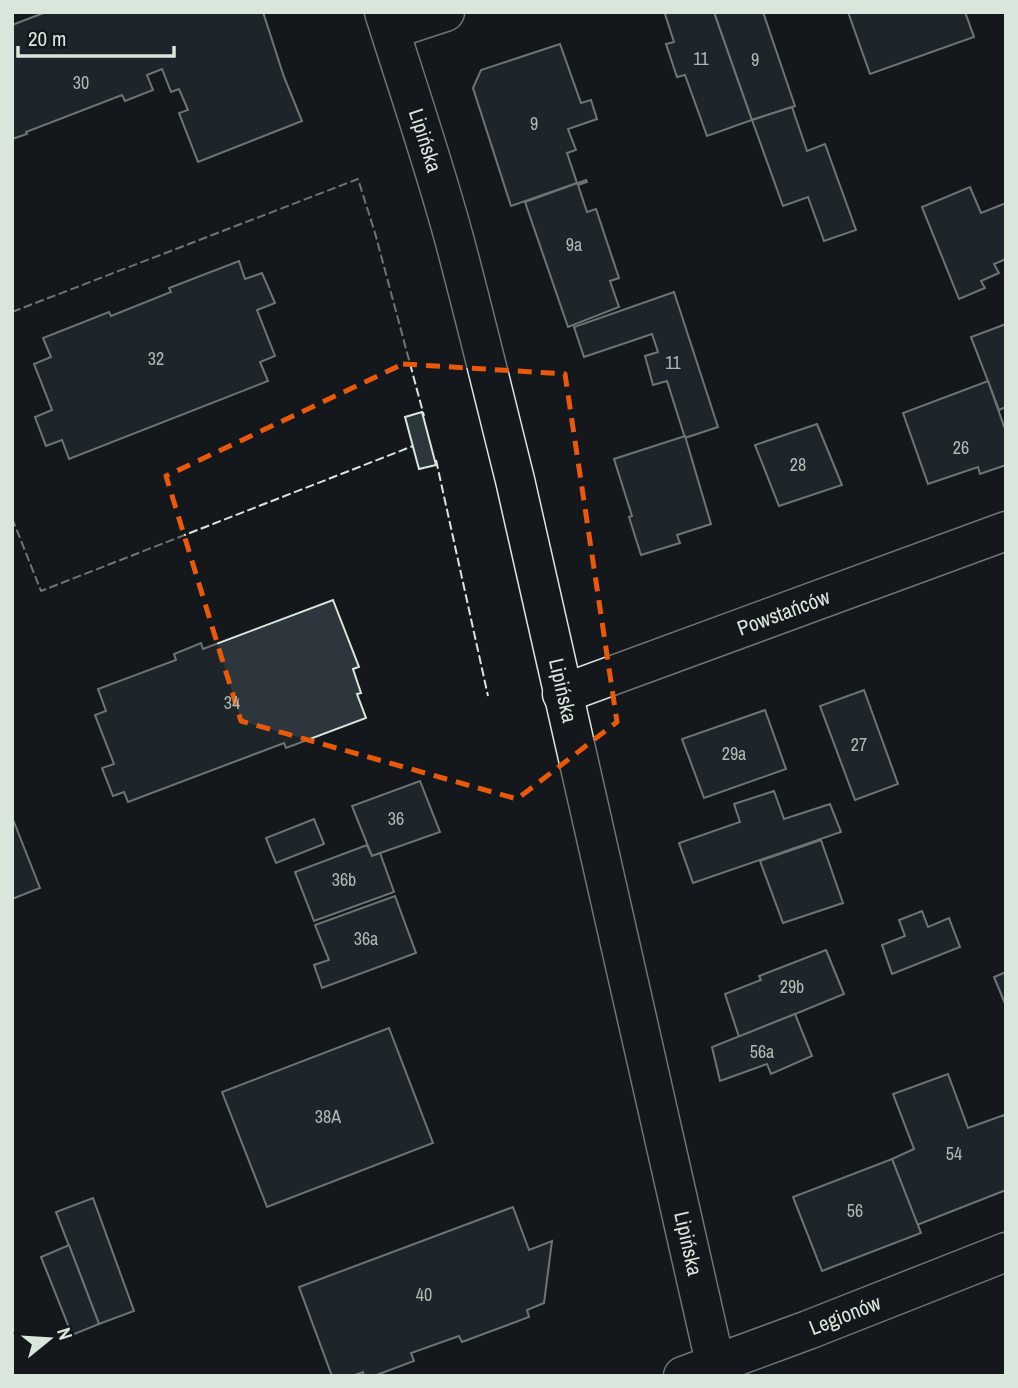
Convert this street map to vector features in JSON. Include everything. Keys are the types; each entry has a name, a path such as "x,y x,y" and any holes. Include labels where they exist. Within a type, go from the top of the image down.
{"street":[{"path":"387,21 445,12"},
{"name":"Lipińska","path":"387,21 457,253 512,467 706,1372"},
{"name":"Powstańców","path":"562,694 1006,531"},
{"name":"Legionów","path":"706,1372 1006,1252"}],"highlighted area":[{"path":"403,364 565,374 617,722 517,799 241,721 166,476"}],"building":[{"path":"46,12 263,12 284,77 302,121 198,162 179,113 188,110 179,89 171,92 162,69 147,75 153,90 125,101 122,95 12,139 12,25"},
{"path":"714,12 752,120 707,136 685,75 677,77 666,44 674,42 665,14"},
{"path":"714,12 763,12 795,106 752,120"},
{"path":"848,12 965,12 974,37 870,74"},
{"path":"560,44 581,103 591,100 597,119 568,129 576,150 567,153 577,183 511,206 473,88 481,70"},
{"path":"792,107 807,151 825,144 856,230 824,241 808,197 783,206 752,120"},
{"path":"586,180 587,182 578,185 587,212 596,209 619,278 610,281 619,307 568,327 525,202"},
{"path":"970,187 981,213 1006,203 1006,259 994,264 999,273 981,281 985,288 959,299 922,207"},
{"path":"239,261 245,279 262,273 275,303 257,310 275,356 260,362 268,381 69,459 62,440 46,446 35,417 52,410 34,364 51,357 43,338 109,312 111,316 171,292 169,288"},
{"path":"674,292 718,427 685,438 667,381 653,385 645,356 658,352 652,334 584,357 574,327"},
{"path":"1006,324 1006,407 999,410 971,337"},
{"path":"988,381 1006,432 1006,465 980,474 978,467 928,484 903,413"},
{"path":"422,412 436,465 419,469 405,417"},
{"path":"817,424 842,485 779,506 755,445"},
{"path":"685,436 711,524 677,535 680,543 641,555 614,459"},
{"path":"333,600 359,667 353,669 361,693 357,694 366,718 286,748 284,743 128,802 124,792 113,796 102,768 114,764 95,715 106,711 98,689 176,660 174,654 201,643 203,649"},
{"path":"864,690 898,784 855,800 820,706"},
{"path":"765,710 786,769 704,798 682,739"},
{"path":"420,781 440,832 372,856 352,806"},
{"path":"774,791 784,819 830,804 841,832 693,883 679,843 740,822 734,804"},
{"path":"314,819 324,844 276,863 266,838"},
{"path":"14,822 40,888 12,899 12,823"},
{"path":"821,840 843,903 783,923 760,861"},
{"path":"367,845 372,856 380,853 394,892 314,921 295,872"},
{"path":"395,896 416,953 322,988 314,965 329,960 315,925"},
{"path":"922,911 928,927 949,918 960,947 892,974 882,945 905,936 899,920"},
{"path":"826,950 844,994 739,1037 725,994 761,980 759,976"},
{"path":"1006,972 1006,1006 994,977"},
{"path":"795,1014 812,1056 771,1074 767,1064 720,1081 712,1047"},
{"path":"389,1028 433,1143 267,1207 222,1092"},
{"path":"948,1074 968,1128 1004,1115 1006,1190 917,1225 892,1159 914,1149 893,1094"},
{"path":"892,1159 921,1233 822,1271 793,1197"},
{"path":"93,1198 134,1311 99,1324 56,1212"},
{"path":"513,1207 529,1250 552,1241 544,1303 527,1310 529,1317 462,1342 459,1336 411,1353 414,1361 374,1376 364,1376 363,1372 352,1376 332,1376 299,1287"},
{"path":"69,1245 99,1324 72,1335 41,1257"}],"fence":[{"path":"12,312 358,179 424,416"},
{"path":"12,518 41,591 413,446"},
{"path":"436,460 488,696"}]}
